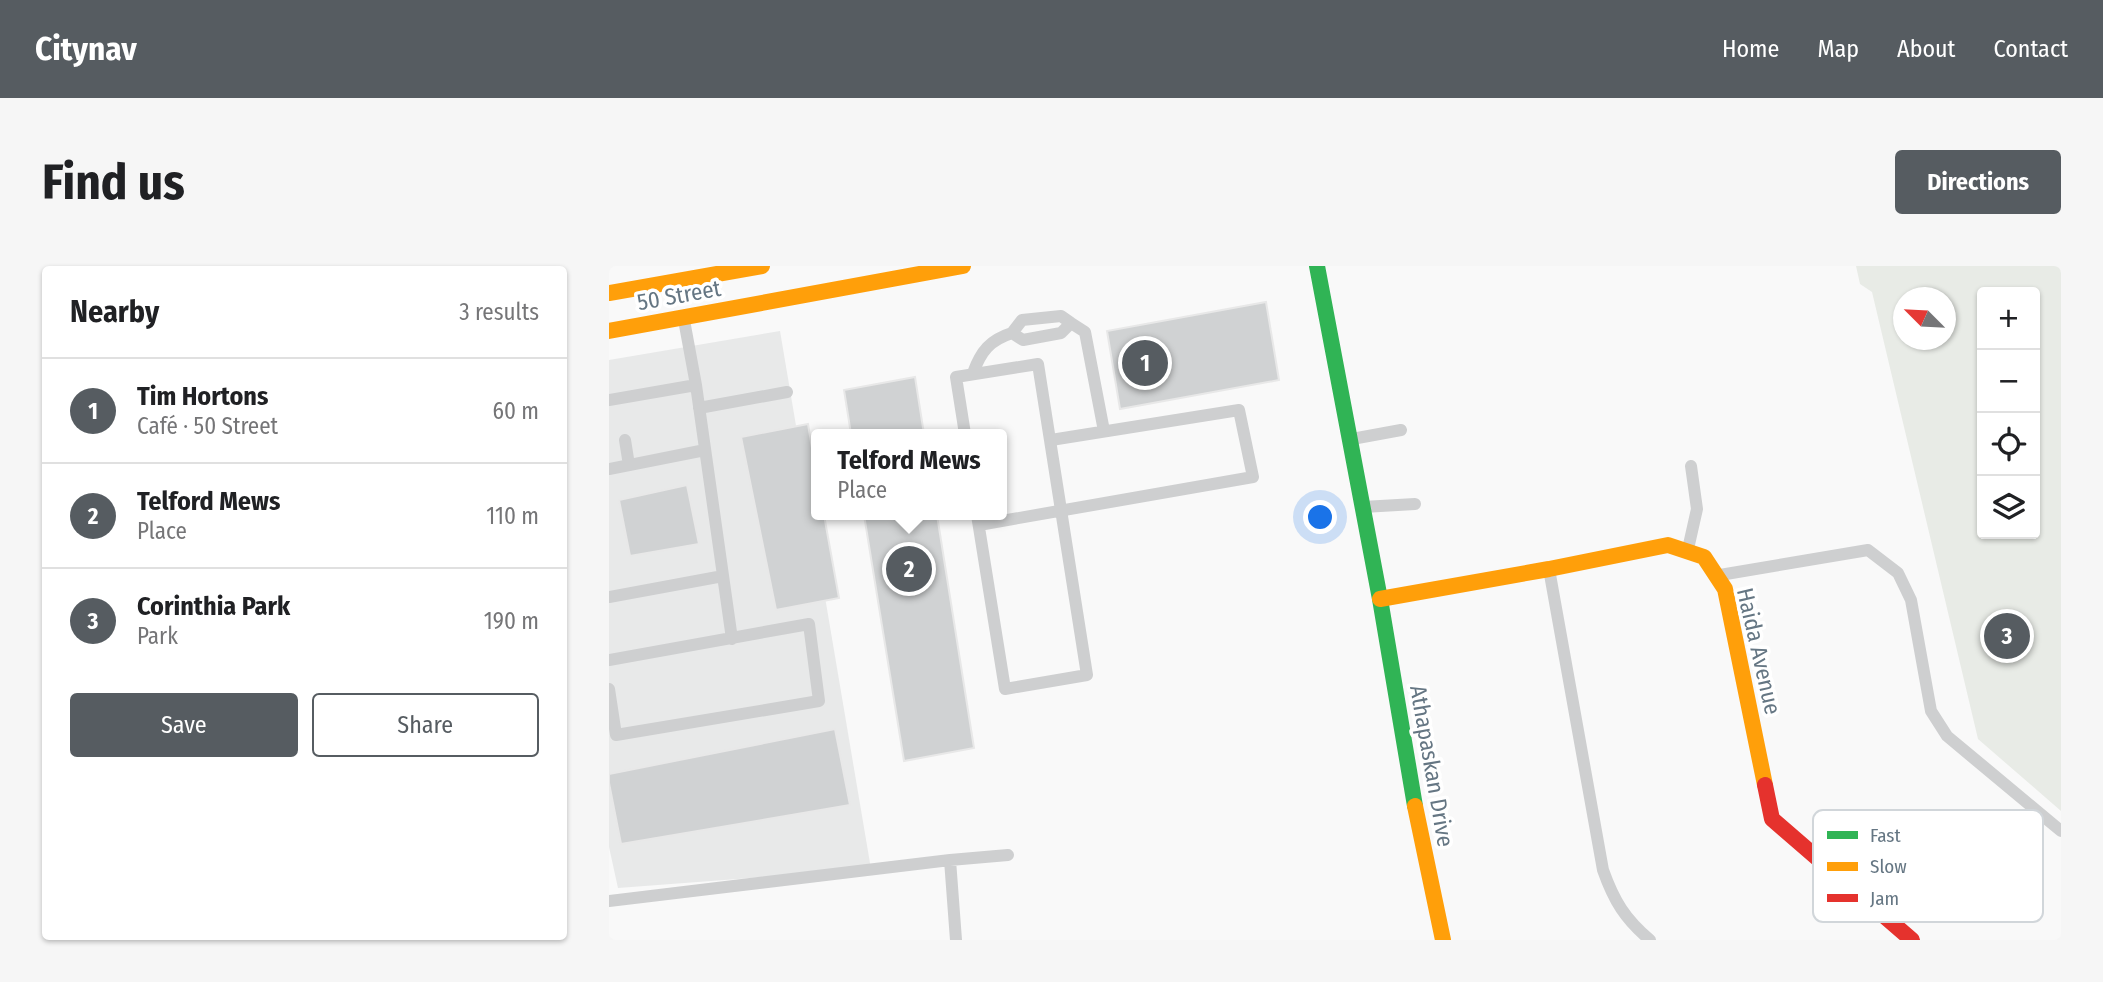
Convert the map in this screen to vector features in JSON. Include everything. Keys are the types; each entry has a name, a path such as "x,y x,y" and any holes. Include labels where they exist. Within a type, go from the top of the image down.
{"street":[{"name":"50 Street","path":"609,293 762,266"},
{"name":"50 Street","path":"609,331 963,266"},
{"name":"Athapaskan Drive","path":"1317,266 1380,599 1416,811 1443,940"},
{"path":"1380,599 1668,545 1687,551"},
{"name":"Haida Avenue","path":"1687,551 1704,557 1725,589 1772,819 1813,854"},
{"name":"Haida Avenue","path":"1891,922 1912,940"}],"lane":[{"path":"973,373 986,346 1011,333 1022,320 1061,316 1084,332 1104,430"},
{"path":"684,318 732,639"},
{"path":"1011,333 1023,340 1061,333 1071,323"},
{"path":"964,429 956,377 1038,364 1087,675 1005,689 978,520"},
{"path":"615,403 696,385"},
{"path":"699,408 787,393"},
{"path":"1007,517 1061,512 1253,477 1239,410 1051,440"},
{"path":"1348,439 1401,430"},
{"path":"625,440 629,465"},
{"path":"609,469 705,450"},
{"path":"1687,551 1697,509 1691,466"},
{"path":"1363,508 1415,504"},
{"path":"1716,576 1868,550 1898,573 1911,600 1931,711 1947,736 2036,810"},
{"path":"1549,569 1603,870 1611,893 1632,924 1650,940"},
{"path":"609,597 723,576"},
{"path":"609,660 809,624 819,701 616,735 609,689"},
{"path":"2043,816 2061,831"},
{"path":"609,901 1009,855"},
{"path":"950,860 956,940"}],"shaded area":[{"path":"1856,266 2061,266 2061,811 1978,739 1872,292 1860,284"},
{"path":"780,331 871,869 618,888 609,847 609,360"}],"building":[{"path":"1266,302 1279,380 1120,409 1107,331"},
{"path":"915,377 923,429 850,429 844,390"},
{"path":"808,424 811,442 811,520 825,520 839,598 776,610 741,437"},
{"path":"687,485 699,544 630,556 619,500"},
{"path":"865,520 938,520 974,748 904,761"},
{"path":"835,729 850,805 621,844 609,774"}],"traffic: fast":[{"path":"1317,266 1380,599 1415,806"}],"traffic: slow":[{"path":"609,293 762,266"},
{"path":"609,331 963,266"},
{"path":"1380,599 1668,545 1704,557 1725,589 1765,785"},
{"path":"1415,806 1443,940"}],"traffic: jam":[{"path":"1765,785 1772,819 1813,854"},
{"path":"1891,922 1912,940"}],"place":[{"name":"Tim Hortons","path":"1145,363"},
{"name":"Telford Mews","path":"909,569"},
{"name":"Corinthia Park","path":"2007,636"}]}
